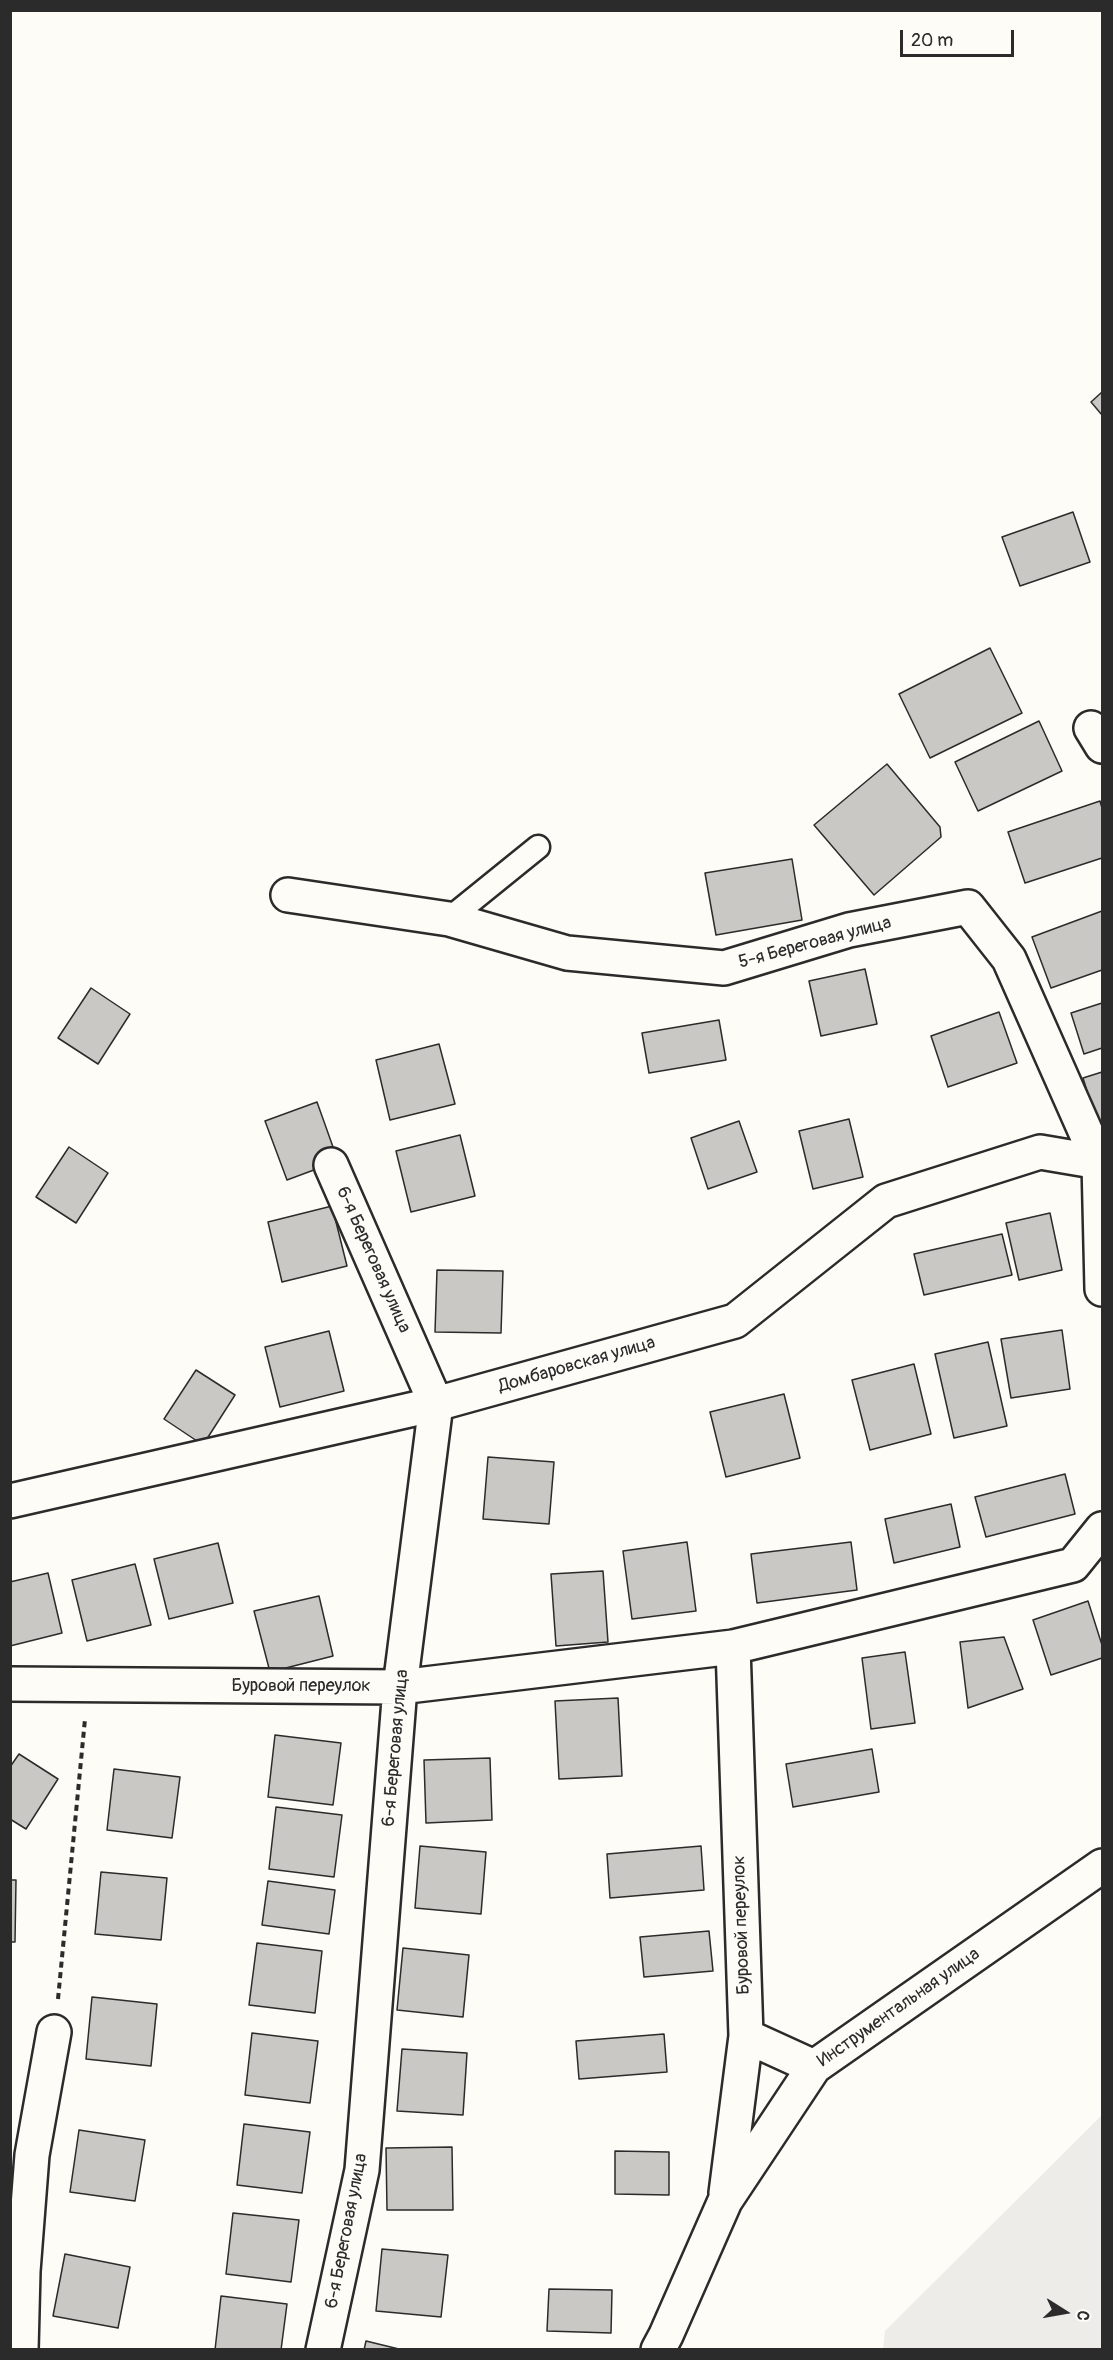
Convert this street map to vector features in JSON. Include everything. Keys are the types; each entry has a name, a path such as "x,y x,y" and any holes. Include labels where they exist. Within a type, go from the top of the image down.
{"street":[{"name":"5-я Береговая улица","path":"288,895 449,920 567,953 724,968 849,930 968,907 1009,959 1101,1161 1102,1289"},
{"name":"Домбаровская улица","path":"10,1501 436,1404 735,1321 886,1201 1040,1152 1101,1161"},
{"name":"6-я Береговая улица","path":"324,2349 362,2170 400,1687 436,1404 331,1166"},
{"name":"Буровой переулок","path":"10,1684 400,1687 733,1647 1073,1565 1102,1529"},
{"name":"Буровой переулок","path":"725,2201 746,2036 733,1647"},
{"name":"Инструментальная улица","path":"658,2349 725,2201 814,2067 1102,1866"},
{"path":"21,2349 23,2271 32,2155 54,2032"},
{"path":"746,2036 814,2067"}],"lane":[{"path":"449,920 538,847"}],"path":[{"path":"54,2032 88,1685"}],"shaded area":[{"path":"1102,2115 1102,2349 883,2349 885,2331"}],"building":[{"path":"1102,392 1102,415 1091,402"},
{"path":"1073,512 1090,562 1020,586 1002,537"},
{"path":"990,648 1022,713 930,758 899,694"},
{"path":"1039,721 1062,771 978,811 955,762"},
{"path":"887,764 940,827 941,837 874,895 814,825"},
{"path":"1100,801 1102,858 1025,883 1008,832"},
{"path":"792,859 802,920 716,935 705,873"},
{"path":"1102,911 1102,970 1051,988 1032,937"},
{"path":"865,969 877,1024 821,1036 809,981"},
{"path":"91,988 130,1014 98,1064 58,1038"},
{"path":"1102,1003 1102,1048 1084,1054 1071,1013"},
{"path":"999,1012 1017,1063 948,1087 931,1036"},
{"path":"719,1020 726,1060 649,1073 642,1033"},
{"path":"439,1044 455,1104 390,1120 376,1060"},
{"path":"1102,1072 1102,1126 1098,1127 1083,1078"},
{"path":"317,1102 338,1161 287,1180 265,1121"},
{"path":"849,1119 863,1177 813,1189 799,1131"},
{"path":"739,1121 757,1172 708,1189 691,1138"},
{"path":"460,1135 475,1196 411,1212 396,1151"},
{"path":"69,1147 108,1173 76,1223 36,1197"},
{"path":"332,1206 347,1266 282,1282 268,1222"},
{"path":"1050,1213 1062,1270 1019,1280 1006,1223"},
{"path":"1002,1234 1012,1275 924,1295 914,1254"},
{"path":"437,1270 503,1271 501,1333 435,1332"},
{"path":"1062,1330 1070,1389 1011,1398 1001,1339"},
{"path":"329,1331 344,1391 280,1407 265,1347"},
{"path":"988,1342 1007,1426 954,1438 935,1354"},
{"path":"914,1364 931,1434 870,1450 852,1380"},
{"path":"196,1370 235,1395 203,1445 164,1419"},
{"path":"784,1394 800,1458 726,1477 710,1412"},
{"path":"488,1457 554,1462 549,1524 483,1519"},
{"path":"1065,1474 1075,1514 986,1537 975,1497"},
{"path":"951,1504 960,1547 894,1563 885,1519"},
{"path":"687,1542 696,1611 632,1619 623,1551"},
{"path":"851,1542 857,1590 757,1603 751,1554"},
{"path":"218,1543 233,1603 169,1619 154,1559"},
{"path":"135,1564 151,1625 87,1641 72,1580"},
{"path":"603,1571 608,1642 556,1646 551,1574"},
{"path":"48,1573 62,1633 10,1646 10,1582"},
{"path":"319,1596 333,1656 270,1672 254,1611"},
{"path":"1088,1601 1102,1645 1102,1658 1051,1675 1033,1620"},
{"path":"1004,1637 1023,1689 968,1708 960,1642"},
{"path":"905,1652 915,1723 871,1729 862,1658"},
{"path":"618,1698 622,1776 559,1779 555,1701"},
{"path":"275,1735 341,1743 333,1805 268,1797"},
{"path":"872,1749 879,1792 793,1807 786,1764"},
{"path":"19,1754 58,1779 26,1829 10,1819 10,1767"},
{"path":"490,1758 492,1820 426,1823 424,1760"},
{"path":"114,1769 180,1777 172,1838 107,1830"},
{"path":"276,1807 342,1815 334,1877 269,1869"},
{"path":"420,1846 486,1852 481,1914 415,1908"},
{"path":"701,1846 704,1890 610,1898 607,1854"},
{"path":"101,1872 167,1878 161,1940 95,1934"},
{"path":"10,1880 16,1880 15,1942 10,1942"},
{"path":"268,1881 335,1890 329,1934 262,1925"},
{"path":"709,1931 713,1971 644,1977 640,1937"},
{"path":"257,1943 322,1951 315,2013 249,2005"},
{"path":"403,1948 469,1955 463,2017 397,2010"},
{"path":"92,1997 157,2004 151,2066 86,2059"},
{"path":"252,2033 318,2041 310,2103 245,2095"},
{"path":"664,2034 667,2072 579,2079 576,2041"},
{"path":"402,2049 467,2053 463,2115 397,2111"},
{"path":"244,2124 310,2132 302,2193 237,2185"},
{"path":"79,2130 145,2140 135,2201 70,2192"},
{"path":"452,2147 453,2210 387,2210 386,2148"},
{"path":"615,2151 669,2152 669,2195 615,2194"},
{"path":"233,2213 299,2220 291,2282 226,2274"},
{"path":"382,2249 448,2255 441,2317 376,2311"},
{"path":"65,2254 130,2267 118,2328 53,2316"},
{"path":"549,2289 612,2290 611,2333 547,2331"},
{"path":"221,2296 287,2304 281,2350 215,2350"},
{"path":"366,2341 403,2350 364,2350"}]}
